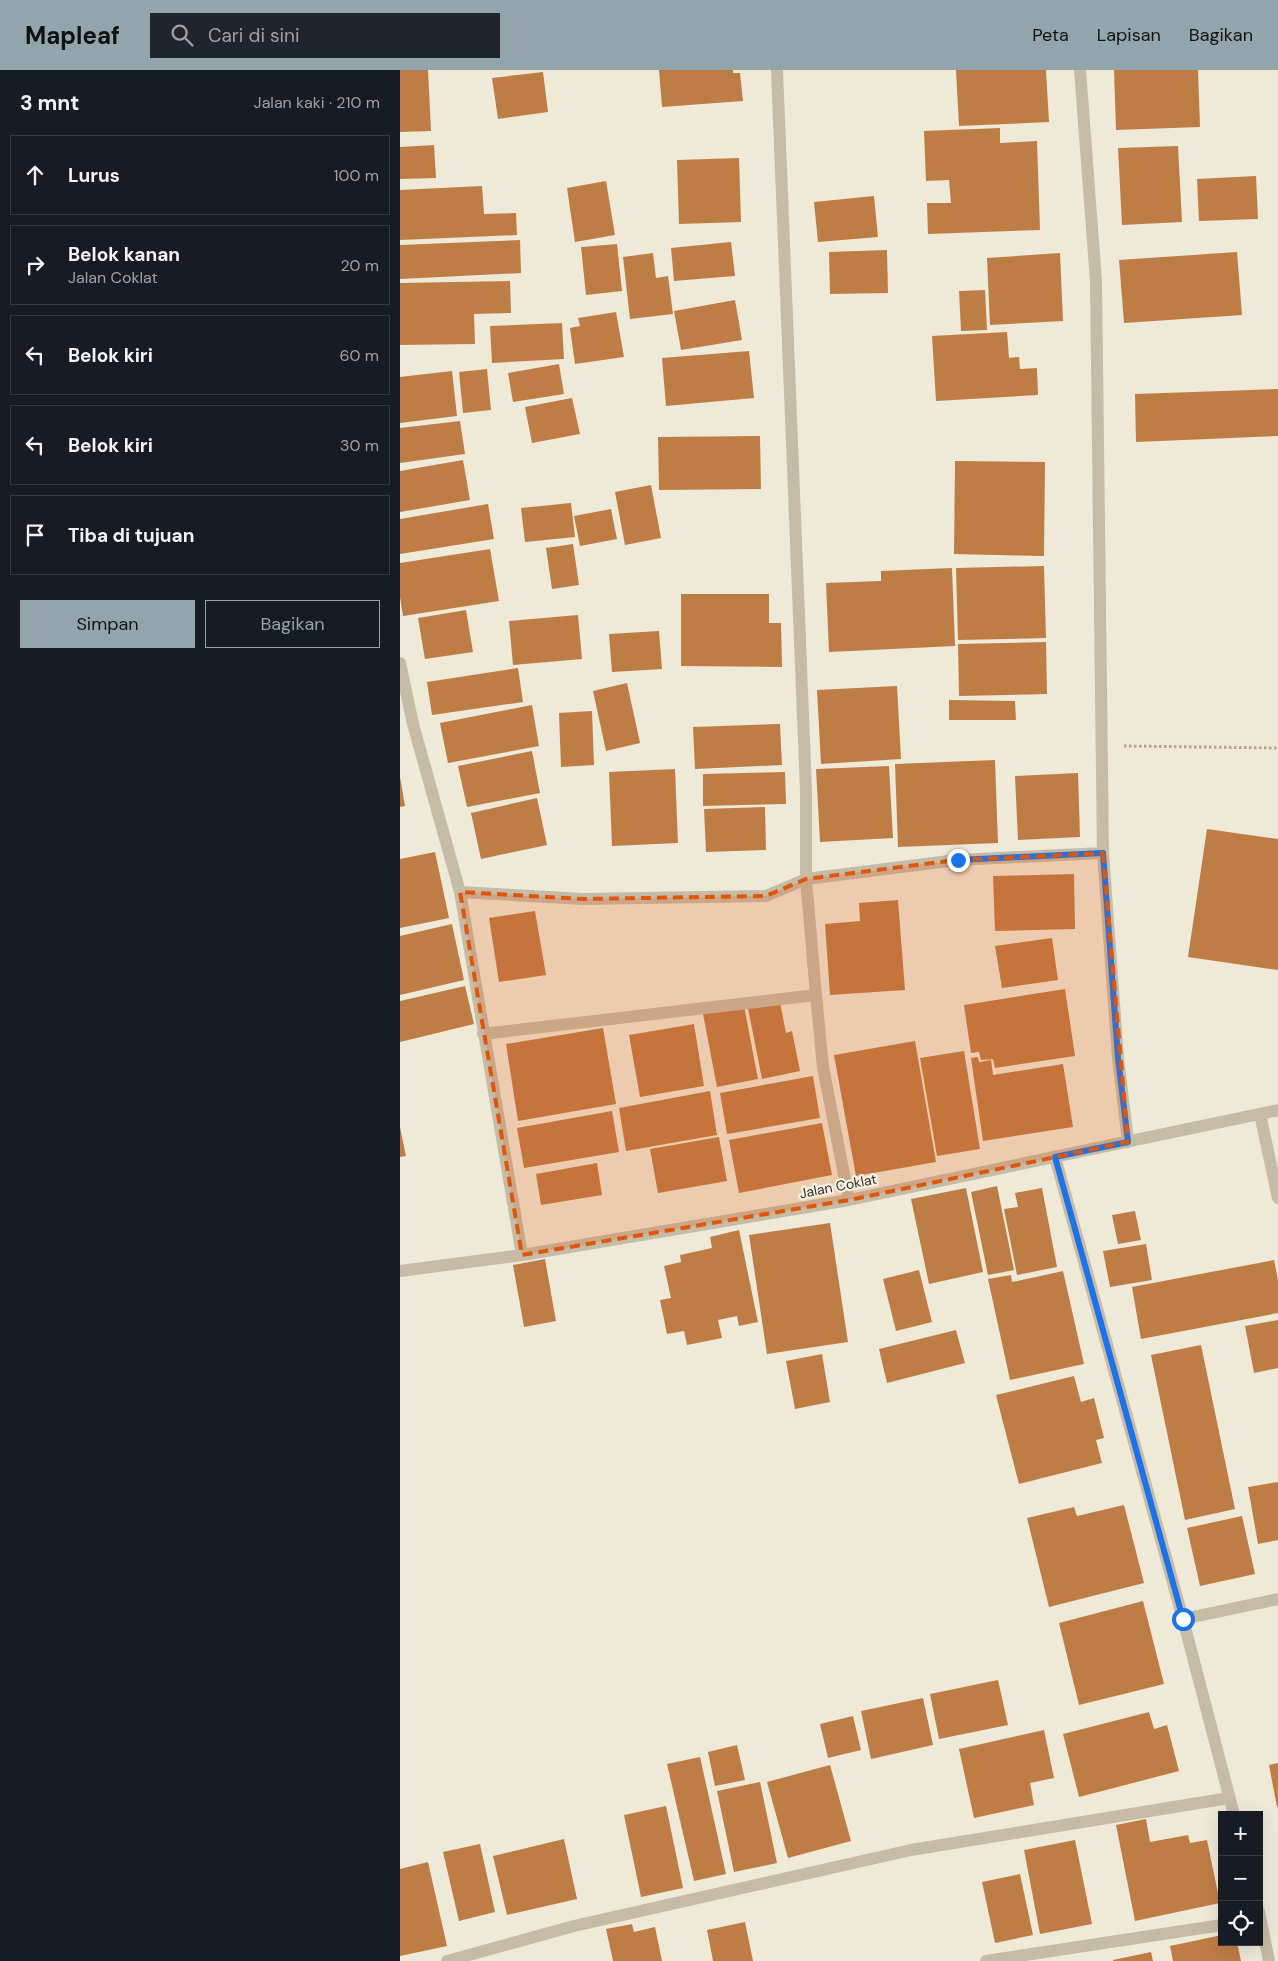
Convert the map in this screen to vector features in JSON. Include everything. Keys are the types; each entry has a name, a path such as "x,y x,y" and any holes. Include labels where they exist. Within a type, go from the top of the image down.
{"street":[{"path":"776,70 806,790 806,879 824,1066 849,1200"},
{"path":"1080,70 1096,281 1101,746 1097,852 1128,1142"},
{"path":"400,663 413,724 460,892 522,1256"},
{"path":"460,892 583,899 766,896 806,879 958,860 1097,852"},
{"path":"483,1034 816,995"},
{"name":"Jalan Coklat","path":"400,1271 522,1256 849,1200 1278,1110"},
{"path":"1260,1114 1278,1198"},
{"path":"1055,1157 1183,1619 1233,1811"},
{"path":"1183,1619 1278,1599"},
{"path":"447,1961 574,1926 911,1850 1229,1798"},
{"path":"986,1961 1218,1926"},
{"path":"1263,1932 1269,1961"}],"path":[{"path":"1101,746 1278,748"}],"highlighted area":[{"path":"1103,853 1128,1142 849,1200 522,1255 460,892 583,899 766,896 806,879 957,860"}],"building":[{"path":"400,70 428,70 431,131 400,132"},
{"path":"659,70 733,70 733,73 740,73 743,101 662,107"},
{"path":"956,70 1046,70 1049,122 959,126"},
{"path":"1114,70 1198,70 1200,127 1116,130"},
{"path":"543,72 548,112 498,119 492,78"},
{"path":"1000,128 1000,143 1037,141 1040,230 928,234 927,203 951,203 949,180 926,181 924,131"},
{"path":"434,145 436,178 400,179 400,147"},
{"path":"1178,146 1182,222 1122,225 1118,148"},
{"path":"739,158 741,222 679,224 677,160"},
{"path":"1256,176 1258,219 1199,221 1197,179"},
{"path":"606,181 615,235 575,242 567,188"},
{"path":"482,186 484,214 516,213 517,235 400,240 400,190"},
{"path":"874,196 878,237 818,242 814,202"},
{"path":"520,240 521,273 400,279 400,245"},
{"path":"731,242 735,276 674,281 671,248"},
{"path":"617,244 622,291 586,295 581,247"},
{"path":"887,250 888,293 830,294 829,252"},
{"path":"1237,252 1242,315 1124,323 1119,260"},
{"path":"653,253 656,278 668,276 673,314 630,319 623,257"},
{"path":"1060,253 1063,321 990,325 987,258"},
{"path":"510,281 511,313 474,314 475,344 400,345 400,283"},
{"path":"985,290 987,330 961,331 959,291"},
{"path":"735,300 742,340 681,350 674,311"},
{"path":"616,312 624,357 575,364 570,328 580,326 578,318"},
{"path":"562,323 564,359 492,363 490,326"},
{"path":"1007,332 1009,358 1019,357 1020,369 1037,368 1038,395 936,401 932,336"},
{"path":"749,351 754,398 666,406 662,358"},
{"path":"559,364 564,394 513,402 508,373"},
{"path":"487,369 491,410 463,413 459,372"},
{"path":"452,371 457,416 400,423 400,377"},
{"path":"1278,389 1278,436 1136,442 1135,394"},
{"path":"572,398 580,434 532,443 525,407"},
{"path":"460,421 465,454 400,463 400,428"},
{"path":"760,436 761,489 659,490 658,437"},
{"path":"463,460 470,500 400,512 400,471"},
{"path":"955,461 1045,462 1044,556 954,554"},
{"path":"651,485 661,538 625,545 615,492"},
{"path":"571,503 575,537 525,542 521,508"},
{"path":"488,504 494,539 400,554 400,519"},
{"path":"611,509 617,539 580,546 574,516"},
{"path":"573,544 579,585 552,589 546,548"},
{"path":"490,549 499,601 403,616 400,597 400,563"},
{"path":"1044,566 1046,638 958,640 956,568"},
{"path":"952,568 955,646 829,652 826,583 881,581 881,571"},
{"path":"681,594 769,594 769,623 781,623 782,667 681,666"},
{"path":"466,610 473,652 425,659 418,618"},
{"path":"578,615 582,659 513,665 509,621"},
{"path":"659,631 662,669 612,672 609,634"},
{"path":"1046,642 1047,694 959,696 958,644"},
{"path":"518,668 523,702 432,715 427,682"},
{"path":"627,683 640,743 606,751 593,691"},
{"path":"897,686 901,759 821,764 817,690"},
{"path":"949,700 1015,701 1016,720 949,720"},
{"path":"532,705 539,746 448,763 440,723"},
{"path":"592,711 594,765 561,767 559,713"},
{"path":"780,724 782,765 695,769 693,727"},
{"path":"532,751 540,793 467,807 458,766"},
{"path":"995,760 998,843 898,847 895,764"},
{"path":"889,766 893,838 820,842 816,769"},
{"path":"675,769 678,843 612,846 609,772"},
{"path":"785,772 786,804 703,806 703,774"},
{"path":"1078,773 1080,837 1018,840 1015,776"},
{"path":"400,777 405,806 400,807"},
{"path":"537,798 547,845 481,859 471,813"},
{"path":"765,807 766,850 706,852 704,809"},
{"path":"1207,829 1278,839 1278,970 1188,957"},
{"path":"435,852 449,918 400,928 400,859"},
{"path":"1074,874 1075,929 995,931 993,876"},
{"path":"898,900 905,990 830,995 825,924 860,921 859,903"},
{"path":"535,911 546,975 499,982 489,918"},
{"path":"452,924 464,980 400,995 400,936"},
{"path":"1052,938 1058,980 1002,988 995,946"},
{"path":"465,986 474,1024 400,1042 400,1001"},
{"path":"1065,989 1075,1056 995,1068 993,1059 981,1060 979,1052 971,1053 964,1005"},
{"path":"780,1002 786,1033 792,1031 800,1071 762,1079 748,1008"},
{"path":"744,1006 758,1079 717,1087 703,1014"},
{"path":"694,1024 704,1086 640,1097 629,1035"},
{"path":"603,1028 616,1104 518,1121 506,1044"},
{"path":"915,1041 936,1162 856,1176 834,1055"},
{"path":"964,1051 980,1149 937,1156 920,1058"},
{"path":"978,1057 979,1062 991,1060 993,1075 1063,1064 1073,1127 983,1141 971,1058"},
{"path":"813,1076 820,1118 727,1134 720,1093"},
{"path":"710,1091 717,1135 626,1151 619,1108"},
{"path":"612,1111 619,1152 524,1168 517,1128"},
{"path":"822,1123 832,1175 739,1193 729,1140"},
{"path":"400,1127 406,1156 400,1157"},
{"path":"719,1137 727,1181 658,1193 650,1149"},
{"path":"597,1163 602,1195 541,1205 536,1174"},
{"path":"997,1186 1014,1270 988,1275 971,1192"},
{"path":"966,1188 983,1272 929,1284 911,1199"},
{"path":"1042,1188 1057,1267 1017,1275 1004,1209 1018,1207 1015,1193"},
{"path":"1135,1211 1141,1240 1118,1244 1112,1215"},
{"path":"830,1223 848,1342 767,1354 749,1235"},
{"path":"739,1230 758,1322 739,1326 737,1316 718,1320 722,1338 687,1345 684,1331 667,1334 660,1300 671,1298 664,1266 681,1262 680,1255 712,1248 710,1237"},
{"path":"1146,1244 1152,1280 1110,1287 1103,1251"},
{"path":"545,1259 556,1321 524,1327 513,1265"},
{"path":"1274,1260 1278,1280 1278,1313 1141,1339 1132,1287"},
{"path":"919,1270 932,1322 896,1331 883,1279"},
{"path":"1063,1271 1084,1364 1010,1380 988,1279 1011,1275 1012,1282"},
{"path":"1278,1320 1278,1368 1254,1373 1245,1326"},
{"path":"956,1330 965,1363 887,1383 879,1349"},
{"path":"1201,1345 1235,1509 1185,1520 1151,1355"},
{"path":"822,1354 830,1402 795,1409 786,1361"},
{"path":"1074,1376 1081,1402 1094,1398 1104,1438 1096,1440 1102,1463 1019,1484 996,1395"},
{"path":"1278,1482 1278,1540 1258,1544 1248,1487"},
{"path":"1124,1505 1144,1583 1049,1607 1027,1518 1074,1507 1077,1516"},
{"path":"1242,1516 1255,1574 1200,1586 1187,1528"},
{"path":"1143,1601 1164,1684 1079,1705 1059,1623"},
{"path":"998,1680 1008,1725 939,1739 930,1694"},
{"path":"923,1698 933,1745 871,1759 861,1711"},
{"path":"1149,1712 1154,1729 1167,1725 1179,1771 1079,1797 1063,1734"},
{"path":"853,1716 861,1750 828,1758 820,1724"},
{"path":"1044,1730 1054,1778 1030,1783 1034,1805 974,1818 959,1749"},
{"path":"737,1745 745,1780 715,1786 708,1752"},
{"path":"700,1757 726,1874 694,1881 667,1764"},
{"path":"1278,1763 1278,1807 1277,1807 1269,1765"},
{"path":"830,1765 851,1841 788,1858 767,1782"},
{"path":"760,1782 777,1863 734,1872 717,1791"},
{"path":"666,1806 683,1888 641,1897 624,1815"},
{"path":"1146,1819 1150,1842 1188,1835 1190,1843 1207,1840 1218,1893 1218,1903 1135,1921 1116,1825"},
{"path":"564,1839 577,1899 507,1915 493,1856"},
{"path":"1075,1840 1092,1924 1040,1934 1024,1850"},
{"path":"480,1844 495,1912 459,1921 443,1852"},
{"path":"428,1862 447,1946 400,1956 400,1869"},
{"path":"1020,1874 1033,1935 995,1943 982,1882"},
{"path":"745,1922 753,1961 713,1961 707,1930"},
{"path":"632,1924 634,1932 655,1927 662,1961 613,1961 606,1929"},
{"path":"1218,1936 1218,1946 1238,1946 1241,1961 1173,1961 1170,1946"},
{"path":"1151,1952 1153,1961 1113,1961 1113,1960"}],"route":[{"path":"958,860 1092,852 1103,853 1118,1058 1128,1142 1055,1157 1183,1619"}]}
